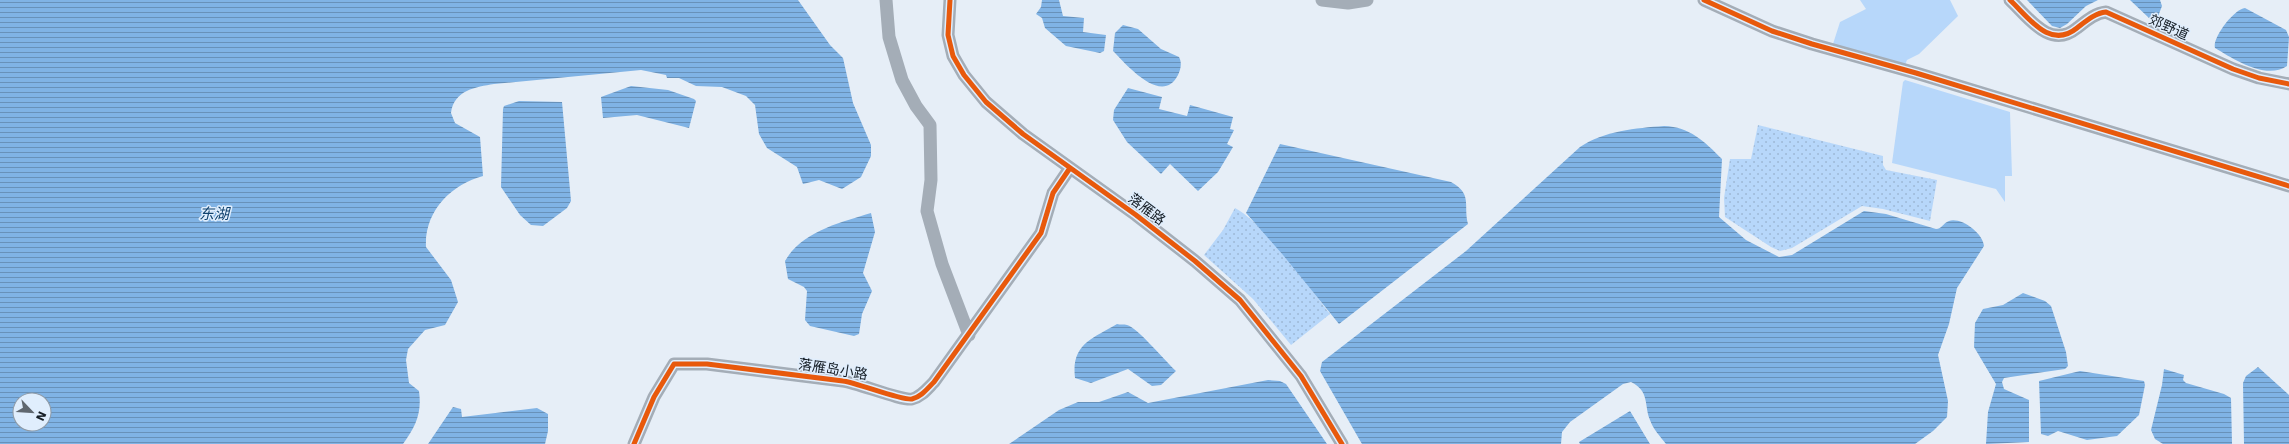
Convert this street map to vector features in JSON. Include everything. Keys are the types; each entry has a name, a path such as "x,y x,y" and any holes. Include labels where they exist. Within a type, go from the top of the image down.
{"street":[{"path":"886,0 890,37 902,80 916,106 930,125 931,180 928,211 942,264 969,335"},
{"name":"落雁路","path":"950,0 948,27 950,44 957,64 964,75 998,114 1159,233 1240,300 1301,376 1342,444"},
{"path":"1322,0 1348,3 1367,0"},
{"path":"1704,0 1772,32 1916,73 2289,186"},
{"name":"郊野道","path":"2010,0 2043,31 2052,36 2062,36 2071,33 2096,14 2106,12 2233,69 2259,78 2289,84"},
{"name":"落雁岛小路","path":"634,444 654,397 674,364 707,364 843,380 866,385 904,399 911,399 925,392 969,335 1041,233 1053,193 1070,168"}],"shaded area":[{"path":"1860,0 1950,0 1958,16 1919,54 1907,60 1905,65 1833,44 1840,22 1866,9"},
{"path":"1905,80 2010,112 2012,176 2005,176 2005,202 1996,189 1892,163 1903,82"},
{"path":"1758,125 1883,156 1883,165 1886,170 1937,180 1930,221 1883,209 1862,206 1792,248 1780,251 1771,247 1725,217 1724,198 1730,159 1751,159"},
{"path":"1235,208 1259,227 1286,256 1330,314 1291,345 1253,299 1204,255 1223,230"}],"water":[{"name":"东湖","path":"0,0 798,0 830,45 843,58 853,103 871,145 871,156 861,177 842,189 819,180 803,184 797,167 767,148 759,134 755,105 746,96 722,87 696,86 679,78 667,78 666,75 641,70 494,84 473,88 456,99 451,113 455,123 480,137 483,176 461,185 451,192 435,211 430,222 426,247 451,280 458,302 445,325 425,330 408,349 406,360 409,383 419,391 420,406 415,425 403,444 0,444"},
{"path":"1042,0 1059,0 1063,16 1084,18 1083,32 1106,35 1104,51 1100,53 1066,46 1045,28 1042,18 1036,14 1041,7"},
{"path":"2027,0 2098,0 2086,6 2067,24 2060,28 2052,26"},
{"path":"2130,0 2160,0 2162,6 2157,19 2155,20 2149,18"},
{"path":"2245,8 2286,30 2289,37 2287,66 2279,70 2260,70 2241,63 2215,48 2215,43 2220,31 2235,13"},
{"path":"1123,25 1138,29 1161,49 1179,57 1181,63 1180,70 1171,84 1163,86 1154,85 1144,80 1113,51 1115,33"},
{"path":"631,86 668,90 694,99 696,101 689,128 637,115 603,118 601,97"},
{"path":"1128,88 1162,97 1159,109 1187,116 1190,105 1233,117 1230,129 1234,130 1227,144 1233,147 1218,172 1198,191 1170,164 1161,174 1127,142 1113,120 1114,110"},
{"path":"519,101 562,102 571,201 567,208 543,226 531,225 520,215 501,187 503,109 504,106"},
{"path":"1664,126 1682,129 1689,132 1703,141 1722,159 1719,217 1746,240 1779,257 1792,255 1864,211 1886,214 1936,229 1940,228 1949,221 1954,220 1971,227 1976,231 1983,241 1984,246 1957,288 1949,324 1938,355 1948,401 1947,417 1933,431 1915,444 1666,444 1651,423 1644,394 1631,382 1623,384 1570,422 1562,432 1561,444 1362,444 1320,371 1322,362 1466,251 1580,147 1599,137 1620,131"},
{"path":"1280,144 1451,182 1458,186 1465,196 1468,224 1339,324 1283,255 1246,213"},
{"path":"871,213 875,232 863,273 872,291 862,314 859,334 854,336 810,326 805,320 807,291 804,287 788,279 785,261 792,251 812,235 836,224"},
{"path":"2023,293 2045,301 2051,306 2066,352 2068,366 2065,369 2004,378 2002,382 2004,389 2029,400 2029,442 1986,444 1988,412 1996,384 1974,347 1975,323 1983,309 2003,305"},
{"path":"1117,324 1132,327 1152,345 1176,371 1161,385 1152,386 1128,369 1091,383 1075,378 1076,357 1080,350 1092,339"},
{"path":"2258,367 2289,395 2289,444 2244,444 2243,383 2246,376"},
{"path":"2164,369 2184,375 2183,380 2186,383 2224,394 2231,398 2232,444 2163,444 2155,439 2151,430 2162,385"},
{"path":"2080,371 2144,381 2145,385 2139,415 2117,436 2087,440 2058,431 2048,436 2041,434 2039,381"},
{"path":"1268,380 1280,381 1286,384 1327,444 1009,444 1059,410 1078,402 1099,402 1128,392 1148,403"},
{"path":"453,407 461,409 462,417 537,408 548,414 548,431 545,444 428,444"},
{"path":"1630,411 1650,444 1580,444 1579,442"}],"cycle path":[{"path":"950,0 948,35 953,56 964,75 986,102 1023,134 1136,215 1195,261 1240,300 1301,376 1342,444"},
{"path":"1704,0 1772,31 1812,44 1916,73 2289,186"},
{"path":"2010,0 2032,23 2049,34 2067,34 2094,16 2106,12 2233,69 2259,78 2289,84"},
{"path":"634,444 654,397 674,364 707,364 843,381 907,399 912,399 918,396 934,382 1041,233 1053,193 1070,168"}]}
